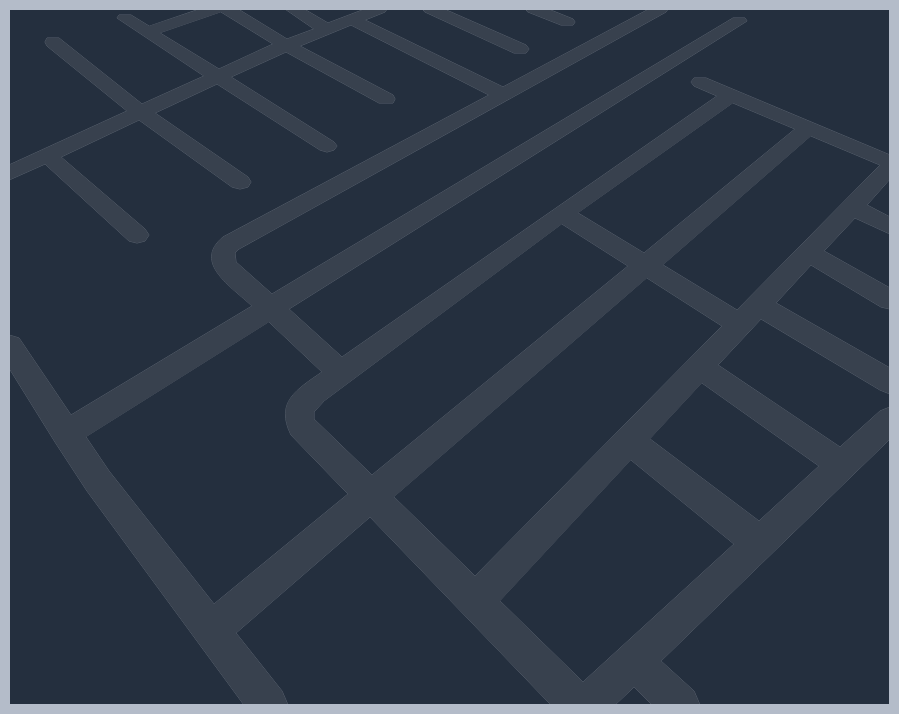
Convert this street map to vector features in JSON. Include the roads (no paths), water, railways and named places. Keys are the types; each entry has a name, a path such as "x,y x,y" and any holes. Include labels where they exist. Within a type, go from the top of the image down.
{"street":[{"path":"147,32 215,9"},
{"path":"227,9 286,45 386,99"},
{"path":"292,9 326,29"},
{"path":"9,172 286,45 379,9"},
{"path":"431,9 520,49"},
{"path":"534,9 567,22"},
{"path":"341,373 227,268 222,260 223,250 231,243 660,9"},
{"path":"125,18 327,146"},
{"path":"351,20 502,94"},
{"path":"66,433 739,21"},
{"path":"52,42 139,112 240,182"},
{"path":"700,82 890,162"},
{"path":"578,705 302,426 298,416 300,404 562,214 731,95"},
{"path":"211,630 809,128"},
{"path":"47,155 137,235"},
{"path":"475,602 698,366 890,167"},
{"path":"852,207 890,226"},
{"path":"562,214 645,265 890,382"},
{"path":"808,252 890,300"},
{"path":"9,346 98,481 211,630 261,702"},
{"path":"698,366 842,465"},
{"path":"587,705 842,465 887,429"},
{"path":"628,440 760,543"},
{"path":"634,661 680,705"}]}
